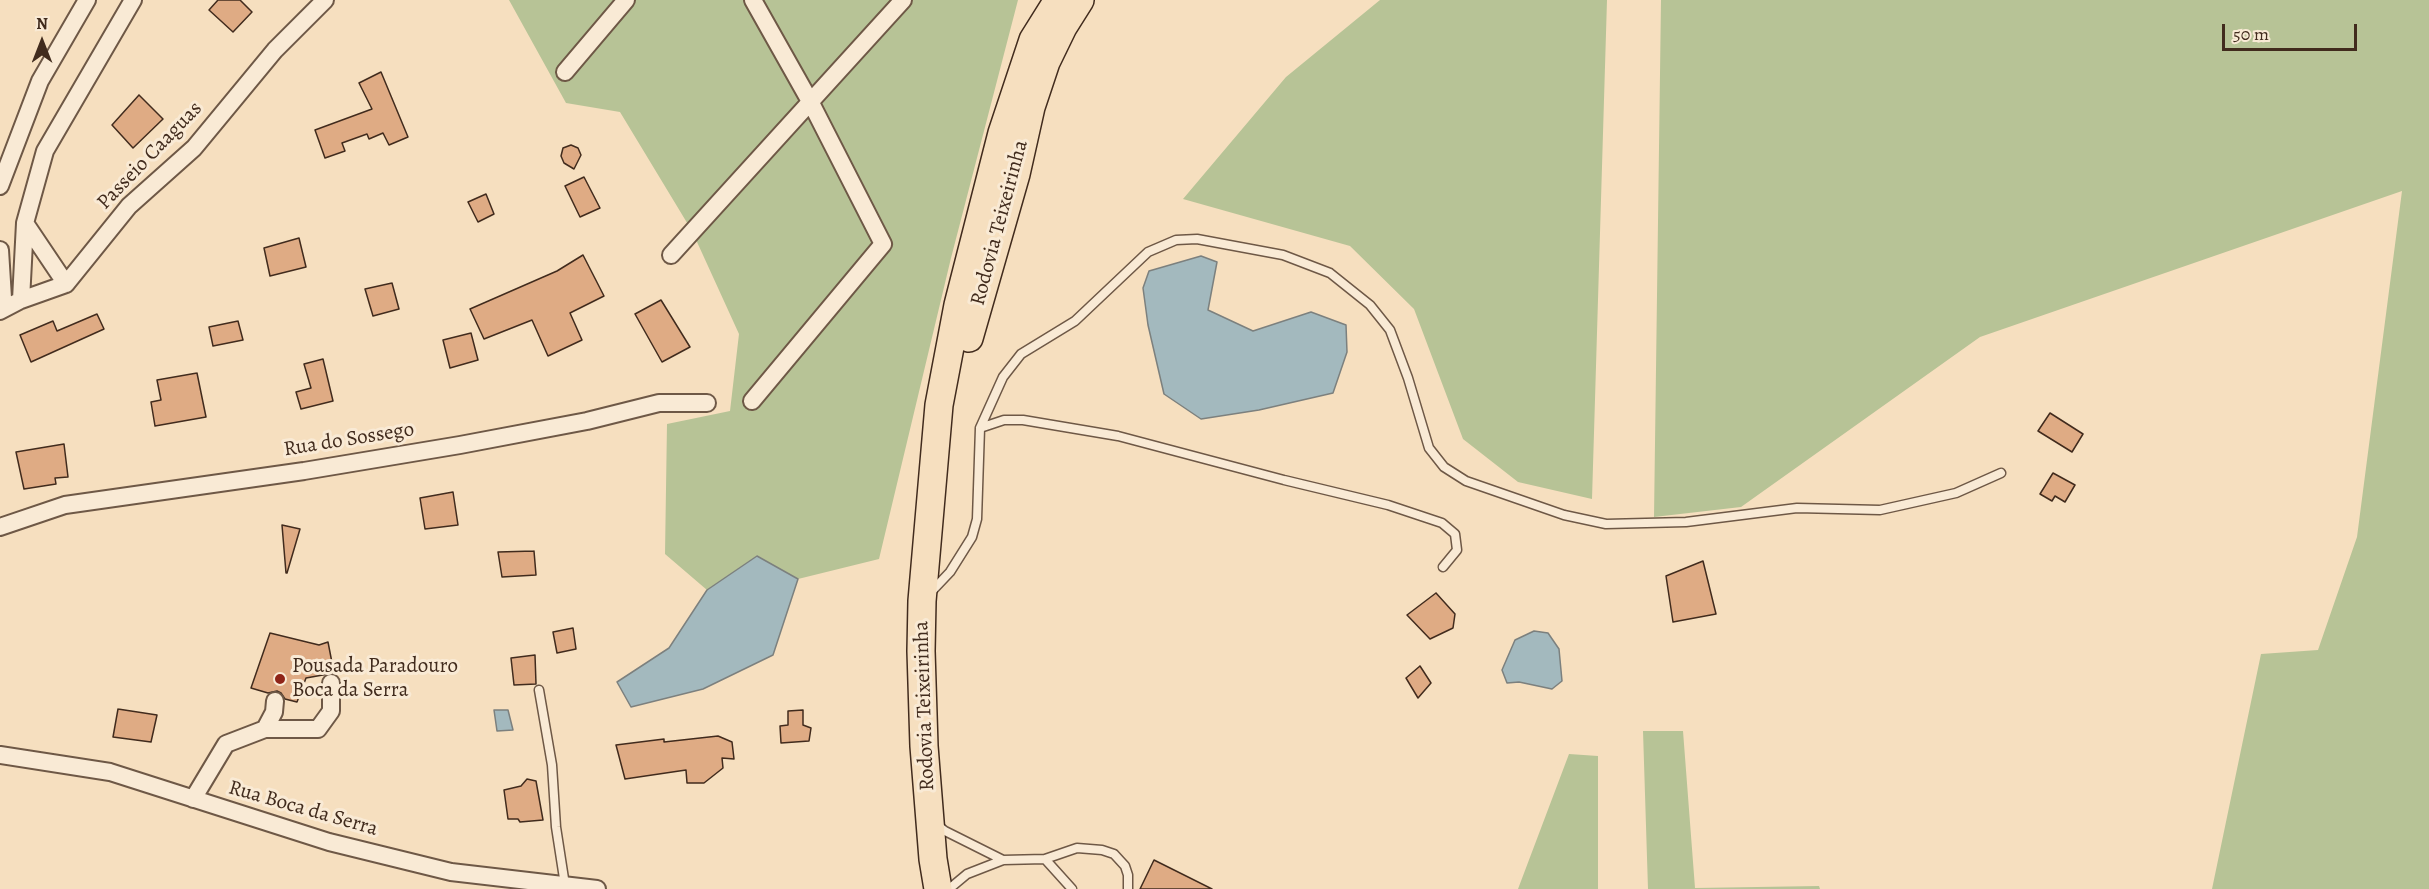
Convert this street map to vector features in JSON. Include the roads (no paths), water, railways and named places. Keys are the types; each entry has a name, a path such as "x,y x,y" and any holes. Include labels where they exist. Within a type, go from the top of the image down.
{"main road":[{"path":"1033,40 1042,0"},
{"name":"Rodovia Teixeirinha","path":"938,889 924,746 921,651 922,601 939,405 958,306 1002,133 1033,40 1058,0"},
{"name":"Rodovia Teixeirinha","path":"936,452 1016,174 1031,107 1046,63 1063,27 1080,0"}],"street":[{"path":"0,186 40,81 87,0"},
{"path":"21,300 25,223 45,151 133,0"},
{"name":"Passeio Caaguas","path":"66,284 129,206 194,148 275,51 325,0"},
{"path":"565,72 626,0"},
{"path":"752,401 883,244 811,103 753,0"},
{"path":"671,255 903,0"},
{"path":"0,312 21,300 66,284 25,223"},
{"path":"0,250 3,298 0,303"},
{"name":"Rua do Sossego","path":"0,527 65,505 304,471 460,445 587,422 659,403 707,403"},
{"path":"193,799 226,744 266,729 318,729 331,711 331,683"},
{"path":"266,729 274,712 275,701"},
{"name":"Rua Boca da Serra","path":"0,755 110,772 329,842 451,872 597,889"}],"lane":[{"path":"922,601 950,572 972,537 977,519 980,428 1003,377 1021,354 1075,321 1148,252 1176,240 1197,239 1283,255 1330,273 1370,306 1390,330 1430,448 1444,467 1466,481 1564,515 1606,524 1686,522 1797,508 1880,510 1956,493 2001,473"},
{"path":"980,428 1004,420 1023,420 1118,436 1388,505 1442,523 1455,534 1457,550 1443,567"},
{"path":"539,690 552,765 556,826 565,885"},
{"path":"930,819 945,831 1003,860"},
{"path":"949,889 967,874 1003,860 1045,859 1077,848 1102,850 1114,854 1125,866 1128,875 1128,889"},
{"path":"1045,859 1072,889"}],"water":[{"path":"1201,256 1217,262 1208,310 1253,331 1311,312 1346,325 1347,352 1333,393 1259,410 1201,419 1164,394 1148,325 1143,288 1149,271"},
{"path":"757,556 798,579 773,655 703,689 631,707 617,682 669,648 707,590"},
{"path":"1534,631 1548,633 1559,649 1562,681 1552,689 1519,682 1507,683 1502,670 1515,640"},
{"path":"494,710 508,710 513,730 497,731"}],"place":[{"name":"Pousada Paradouro Boca da Serra","path":"280,679"}]}
